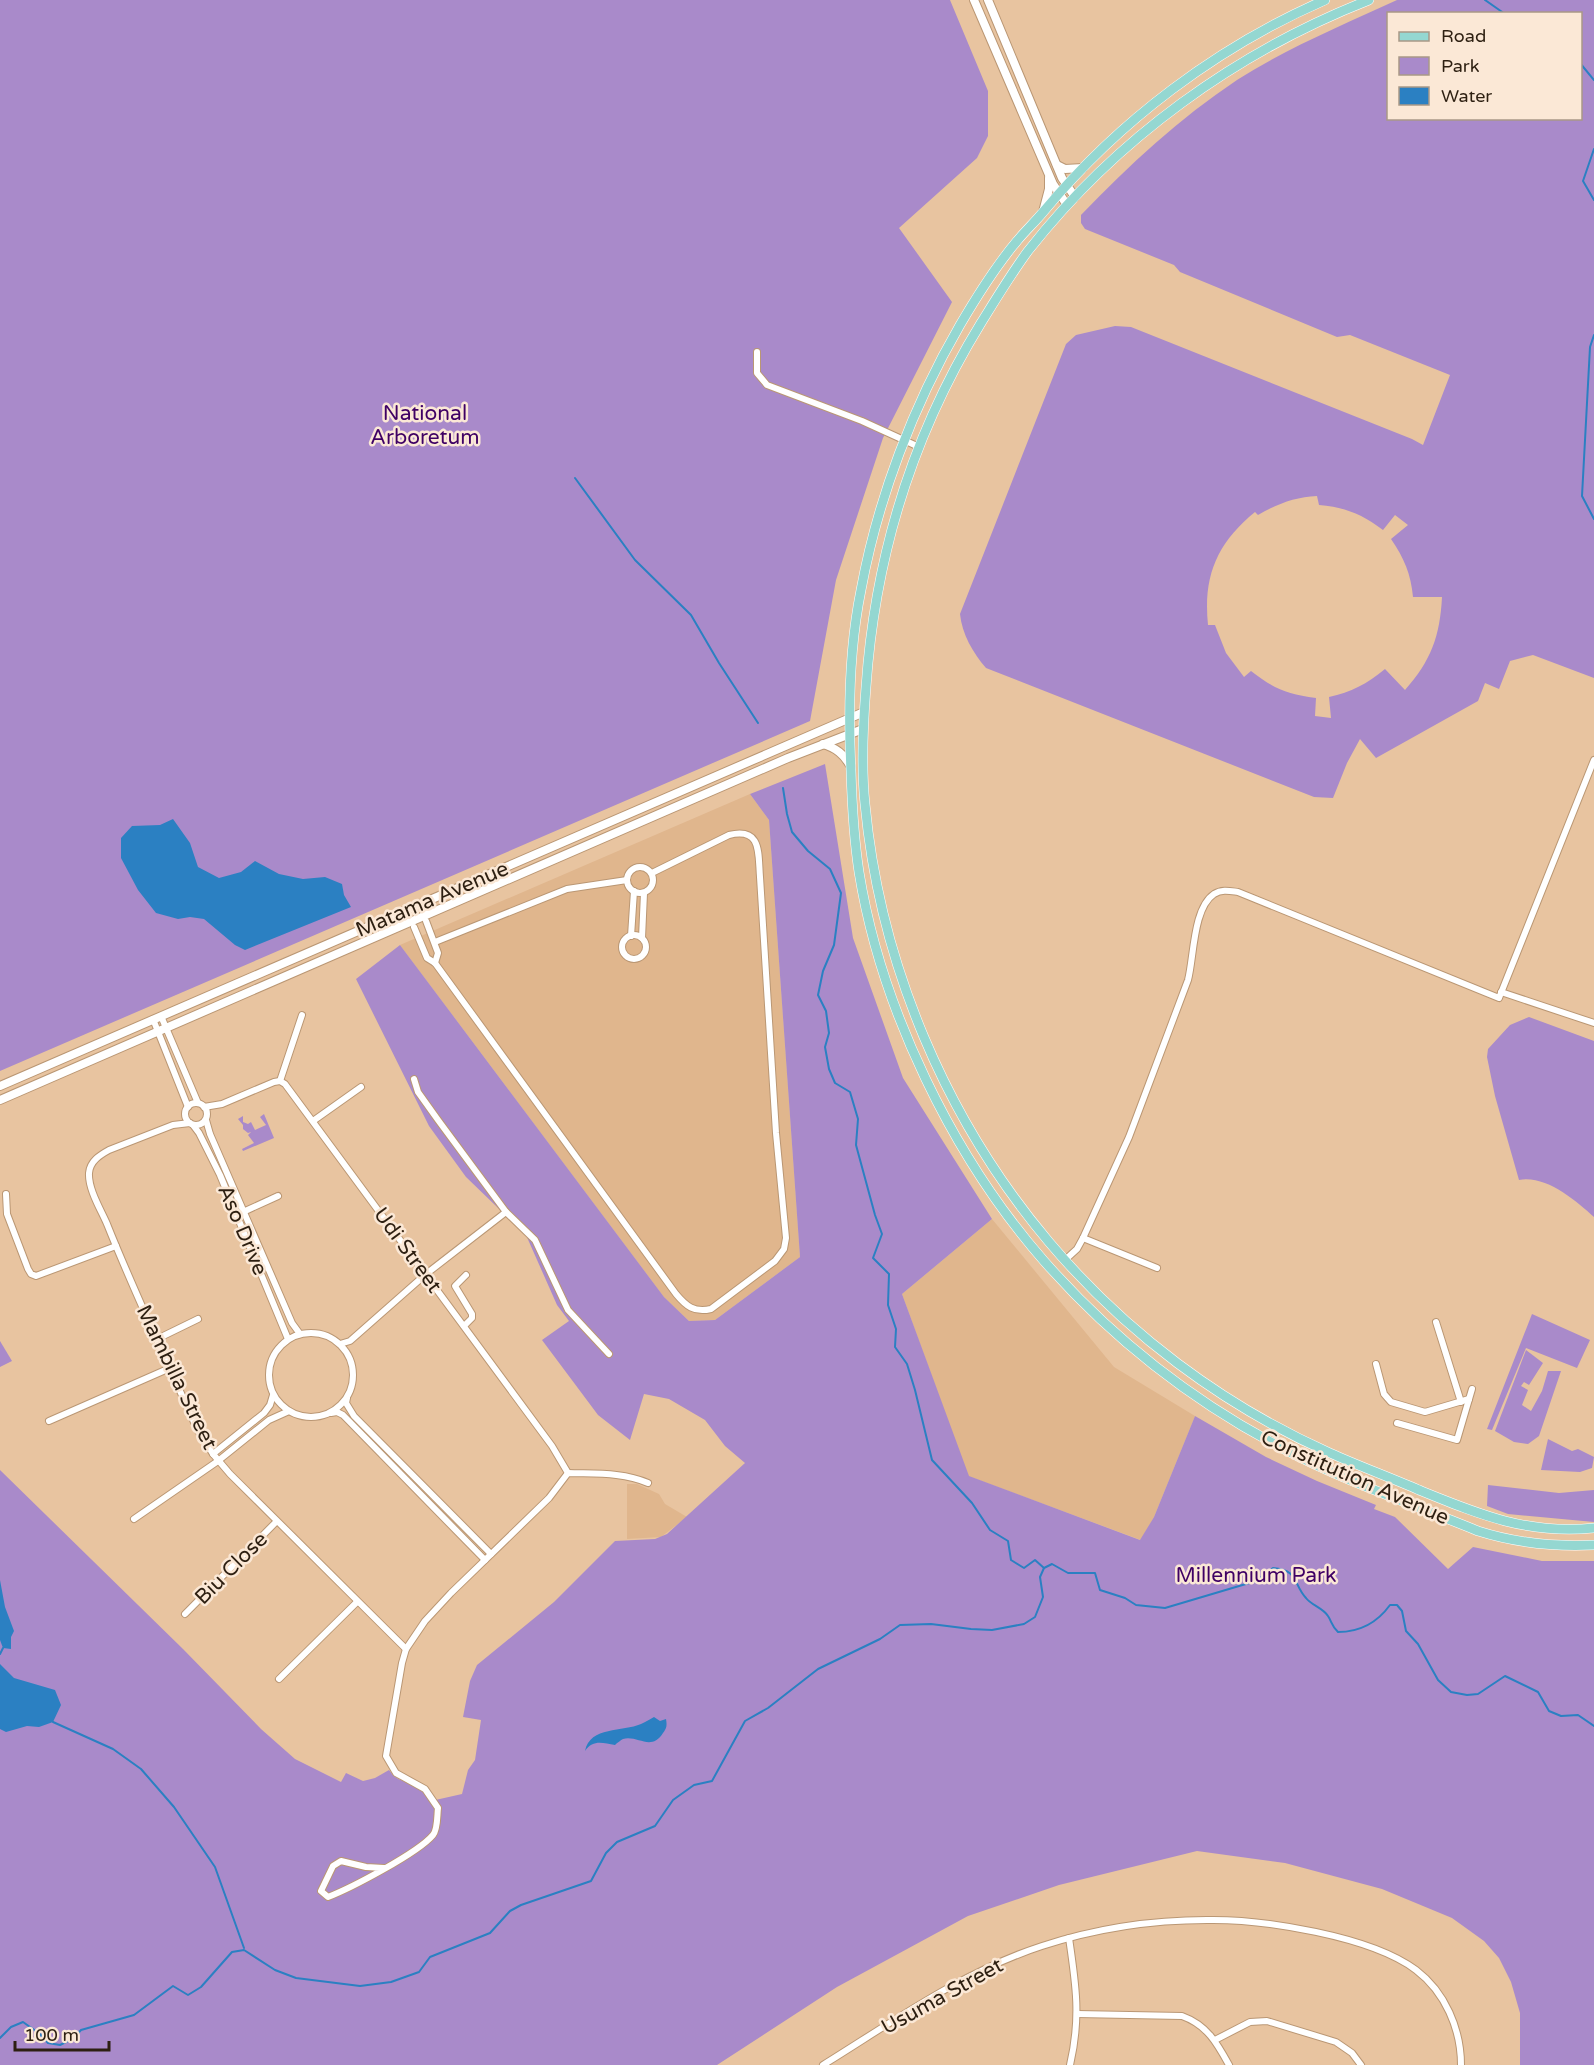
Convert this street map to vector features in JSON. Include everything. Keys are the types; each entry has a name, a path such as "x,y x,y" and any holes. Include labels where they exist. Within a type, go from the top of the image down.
{"main road":[{"path":"974,0 1049,174 1067,205"},
{"path":"988,0 1056,165 1075,197"},
{"name":"Constitution Avenue","path":"1325,0 1272,25 1199,70 1140,115 1058,193 1002,260 958,328 919,405 904,441 881,505 860,594 853,648 849,718 850,767 858,869 877,951 893,999 919,1064 956,1138 990,1192 1046,1263 1099,1317 1166,1375 1238,1424 1284,1449 1353,1480 1502,1539 1545,1545 1594,1545"},
{"name":"Constitution Avenue","path":"1369,0 1282,40 1193,94 1145,131 1067,205 1028,252 974,335 953,372 919,447 896,511 875,598 868,651 863,729 864,799 873,866 892,946 921,1027 947,1086 980,1148 1030,1219 1103,1300 1167,1355 1234,1402 1272,1425 1345,1460 1500,1521 1544,1529 1594,1528"},
{"path":"1056,165 1065,169 1083,168"},
{"path":"1042,213 1049,189 1049,174"},
{"name":"Matama Avenue","path":"0,1086 864,712"},
{"name":"Matama Avenue","path":"0,1100 823,744 863,729"},
{"path":"823,744 834,747 850,767"},
{"path":"485,876 490,888"}],"street":[{"path":"757,352 757,373 767,385 862,421 919,447"},
{"path":"1065,1260 1077,1249 1083,1238 1119,1160 1180,1005 1193,959 1194,935 1199,917 1215,893 1224,890 1238,892 1499,998 1594,760"},
{"path":"414,927 426,958 435,963 676,1294 684,1304 703,1311 711,1309 775,1261 784,1249 786,1238 776,1133 760,877 755,840 750,835 740,832 729,835 652,873"},
{"path":"637,867 645,867 652,873 653,885 644,893 634,891 628,884 627,879 630,872 637,867"},
{"path":"435,942 567,889 627,879"},
{"path":"631,936 634,891"},
{"path":"642,938 631,936 625,940 622,948 625,955 632,959 640,958 645,953 646,945 642,938 644,893"},
{"path":"426,921 438,953 435,963"},
{"path":"1501,992 1594,1023"},
{"path":"173,1125 200,1125 222,1104 280,1081 302,1015"},
{"path":"157,1018 201,1105"},
{"path":"162,1030 187,1110"},
{"path":"414,1079 418,1092 506,1212 535,1240 568,1310 609,1354"},
{"name":"Udi Street","path":"280,1081 285,1084 313,1121 426,1274 552,1446 568,1473"},
{"path":"313,1121 361,1087"},
{"path":"173,1125 187,1110 201,1105 222,1104"},
{"name":"Aso Drive","path":"201,1105 210,1134 243,1212 292,1323 300,1334"},
{"name":"Aso Drive","path":"187,1110 191,1124 199,1133 220,1175 288,1339"},
{"name":"Mambilla Street","path":"173,1125 100,1155 89,1172 93,1190 116,1246 197,1430 218,1461 276,1522 406,1649"},
{"path":"6,1194 7,1214 31,1274 36,1276 116,1246"},
{"path":"243,1212 279,1196"},
{"path":"340,1344 350,1341 426,1274 506,1212"},
{"path":"1083,1238 1157,1268"},
{"path":"464,1326 472,1318 472,1314 455,1286 466,1275"},
{"path":"157,1339 198,1319"},
{"path":"1436,1322 1461,1402"},
{"path":"485,1560 343,1415 337,1412 305,1417 289,1411 273,1395 269,1384 269,1366 276,1350 288,1339 300,1334 322,1334 340,1344 348,1355 353,1372 346,1403 354,1416 491,1554"},
{"path":"1376,1364 1384,1394 1392,1402 1425,1412 1469,1400"},
{"path":"49,1421 170,1368"},
{"path":"1397,1423 1457,1440 1472,1389"},
{"path":"213,1454 264,1413 273,1395"},
{"path":"330,1413 347,1397"},
{"path":"134,1518 218,1461 269,1420 289,1411"},
{"path":"384,1868 366,1867 341,1861 333,1866 321,1891 328,1897 330,1896 384,1868 422,1845 435,1833 438,1808 425,1789 396,1773 386,1756 397,1682 406,1649 425,1621 549,1498 568,1473 634,1477 648,1484"},
{"name":"Biu Close","path":"185,1614 276,1522"},
{"path":"279,1679 357,1602"},
{"name":"Usuma Street","path":"824,2065 942,1991 974,1973 1021,1954 1069,1938 1142,1925 1208,1920 1294,1928 1326,1935 1385,1953 1418,1971 1442,1997 1456,2029 1461,2065"},
{"path":"1069,1938 1077,2000 1070,2065"},
{"path":"1077,2014 1182,2016 1201,2026 1215,2040 1228,2065"},
{"path":"1215,2040 1250,2022 1267,2021 1336,2042 1352,2053 1361,2065"}],"shaded area":[{"path":"750,794 769,820 800,1257 715,1320 689,1321 664,1297 400,945"},
{"path":"992,1219 1114,1367 1195,1416 1154,1517 1141,1540 968,1476 902,1294"},
{"path":"627,1484 637,1484 659,1494 665,1504 687,1517 661,1537 627,1539"}],"green space":[{"name":"National Arboretum","path":"0,0 950,0 988,91 988,136 977,158 899,228 952,302 883,438 836,580 810,721 0,1071"},
{"path":"1397,0 1594,0 1594,678 1533,655 1510,661 1499,689 1485,683 1478,701 1376,758 1360,739 1347,763 1333,798 1314,797 986,668 969,643 960,614 1066,344 1076,335 1115,326 1131,327 1423,445 1450,375 1350,335 1337,337 1180,272 1174,265 1085,229 1081,223 1081,215 1175,126 1237,80 1315,37","holes":["1317,496 1319,505 1352,512 1383,530 1395,515 1408,525 1391,539 1406,566 1413,597 1442,597 1439,624 1433,647 1421,669 1405,690 1385,669 1358,687 1329,697 1331,718 1315,716 1316,698 1281,690 1251,671 1244,677 1226,653 1215,625 1208,625 1208,591 1215,562 1222,548 1242,524 1255,512 1258,515 1301,498"]},
{"name":"Millennium Park","path":"825,764 853,938 903,1078 992,1219 902,1294 969,1476 1140,1540 1154,1517 1195,1416 1266,1457 1376,1505 1374,1509 1395,1517 1448,1569 1473,1547 1542,1561 1594,1561 1594,2065 1520,2065 1520,2013 1511,1982 1499,1958 1484,1941 1452,1918 1382,1889 1285,1863 1197,1851 1059,1885 968,1916 837,1987 717,2065 0,2065 0,1470 183,1649 261,1729 295,1759 341,1782 346,1773 363,1781 375,1778 389,1770 397,1778 413,1784 431,1801 462,1794 468,1770 475,1760 481,1720 463,1717 470,1681 477,1665 554,1602 615,1541 655,1539 667,1534 745,1463 725,1446 705,1420 669,1399 644,1394 630,1440 598,1415 542,1340 569,1321 557,1305 526,1235 466,1177 429,1126 356,979 400,945 664,1297 689,1321 715,1320 800,1257 769,820 750,794"},
{"path":"1529,1017 1594,1041 1594,1217 1560,1190 1550,1185 1529,1179 1519,1180 1495,1096 1487,1057 1488,1049 1510,1025"},
{"path":"264,1114 274,1138 243,1151 242,1149 254,1143 248,1135 251,1132 248,1133 243,1129 238,1119 243,1116 243,1122 248,1124 251,1122 255,1130 266,1125 260,1117"},
{"path":"1532,1314 1590,1340 1577,1368 1526,1348 1492,1430 1487,1429"},
{"path":"0,1341 12,1361 0,1367"},
{"path":"1526,1350 1543,1363 1529,1385 1524,1382 1521,1386 1528,1390 1522,1405 1531,1411 1542,1391 1548,1371 1561,1371 1539,1436 1528,1444 1514,1442 1495,1431"},
{"path":"1548,1439 1572,1451 1578,1449 1594,1457 1592,1468 1580,1472 1541,1470"},
{"path":"1488,1485 1559,1493 1594,1490 1594,1522 1508,1514 1487,1506"}],"water":[{"path":"173,819 190,843 198,867 219,878 241,872 255,861 279,874 303,879 325,877 342,884 344,895 351,907 245,950 235,945 204,919 190,917 178,919 156,913 138,890 121,858 121,838 132,826 160,825"},
{"path":"0,1580 5,1607 14,1631 11,1637 11,1649 3,1648 0,1640"},
{"path":"0,1664 14,1678 55,1690 61,1705 53,1722 39,1727 27,1726 6,1732 0,1729"},
{"path":"654,1717 660,1721 666,1719 667,1725 663,1733 654,1741 629,1738 615,1745 595,1743 585,1751 593,1737 608,1731 634,1726"}],"waterway":[{"path":"1485,0 1502,12"},
{"path":"1582,65 1594,80"},
{"path":"1594,149 1583,181 1594,200"},
{"path":"1594,335 1590,347 1582,496 1594,519"},
{"path":"575,478 635,560 691,615 758,723"},
{"path":"783,788 792,832 808,851 830,869 841,893 834,945 823,971 818,995 826,1011 829,1033 825,1047 829,1069 835,1083 850,1092 858,1119 856,1145 882,1234 873,1258 889,1274 888,1305 896,1329 895,1347 907,1364 932,1460 972,1503 990,1530 1008,1541 1011,1560 1024,1568 1035,1560 1044,1568 1052,1564 1068,1573 1095,1573 1100,1590 1125,1598 1136,1605 1165,1608 1256,1581 1273,1568 1281,1569 1294,1578 1302,1593 1311,1603 1326,1613 1338,1632 1367,1625 1379,1617 1390,1605 1397,1605 1402,1611 1406,1631 1418,1644 1438,1680 1451,1692 1467,1695 1478,1694 1505,1676 1538,1692 1549,1711 1561,1716 1578,1715 1594,1726"},
{"path":"0,2038 11,2027 23,2022 48,2043 60,2045 74,2038 81,2030 134,2015 173,1986 188,1995 201,1987 232,1952 244,1950 275,1970 296,1978 360,1986 391,1982 419,1972 430,1957 490,1933 510,1911 521,1905 591,1881 606,1853 617,1842 655,1826 673,1800 694,1785 712,1781 745,1721 768,1708 818,1669 880,1639 900,1625 931,1624 992,1630 1024,1624 1035,1617 1043,1597 1040,1577 1044,1568"},
{"path":"0,1654 3,1648"},
{"path":"53,1722 113,1749 141,1769 174,1807 215,1867 244,1948"}]}
